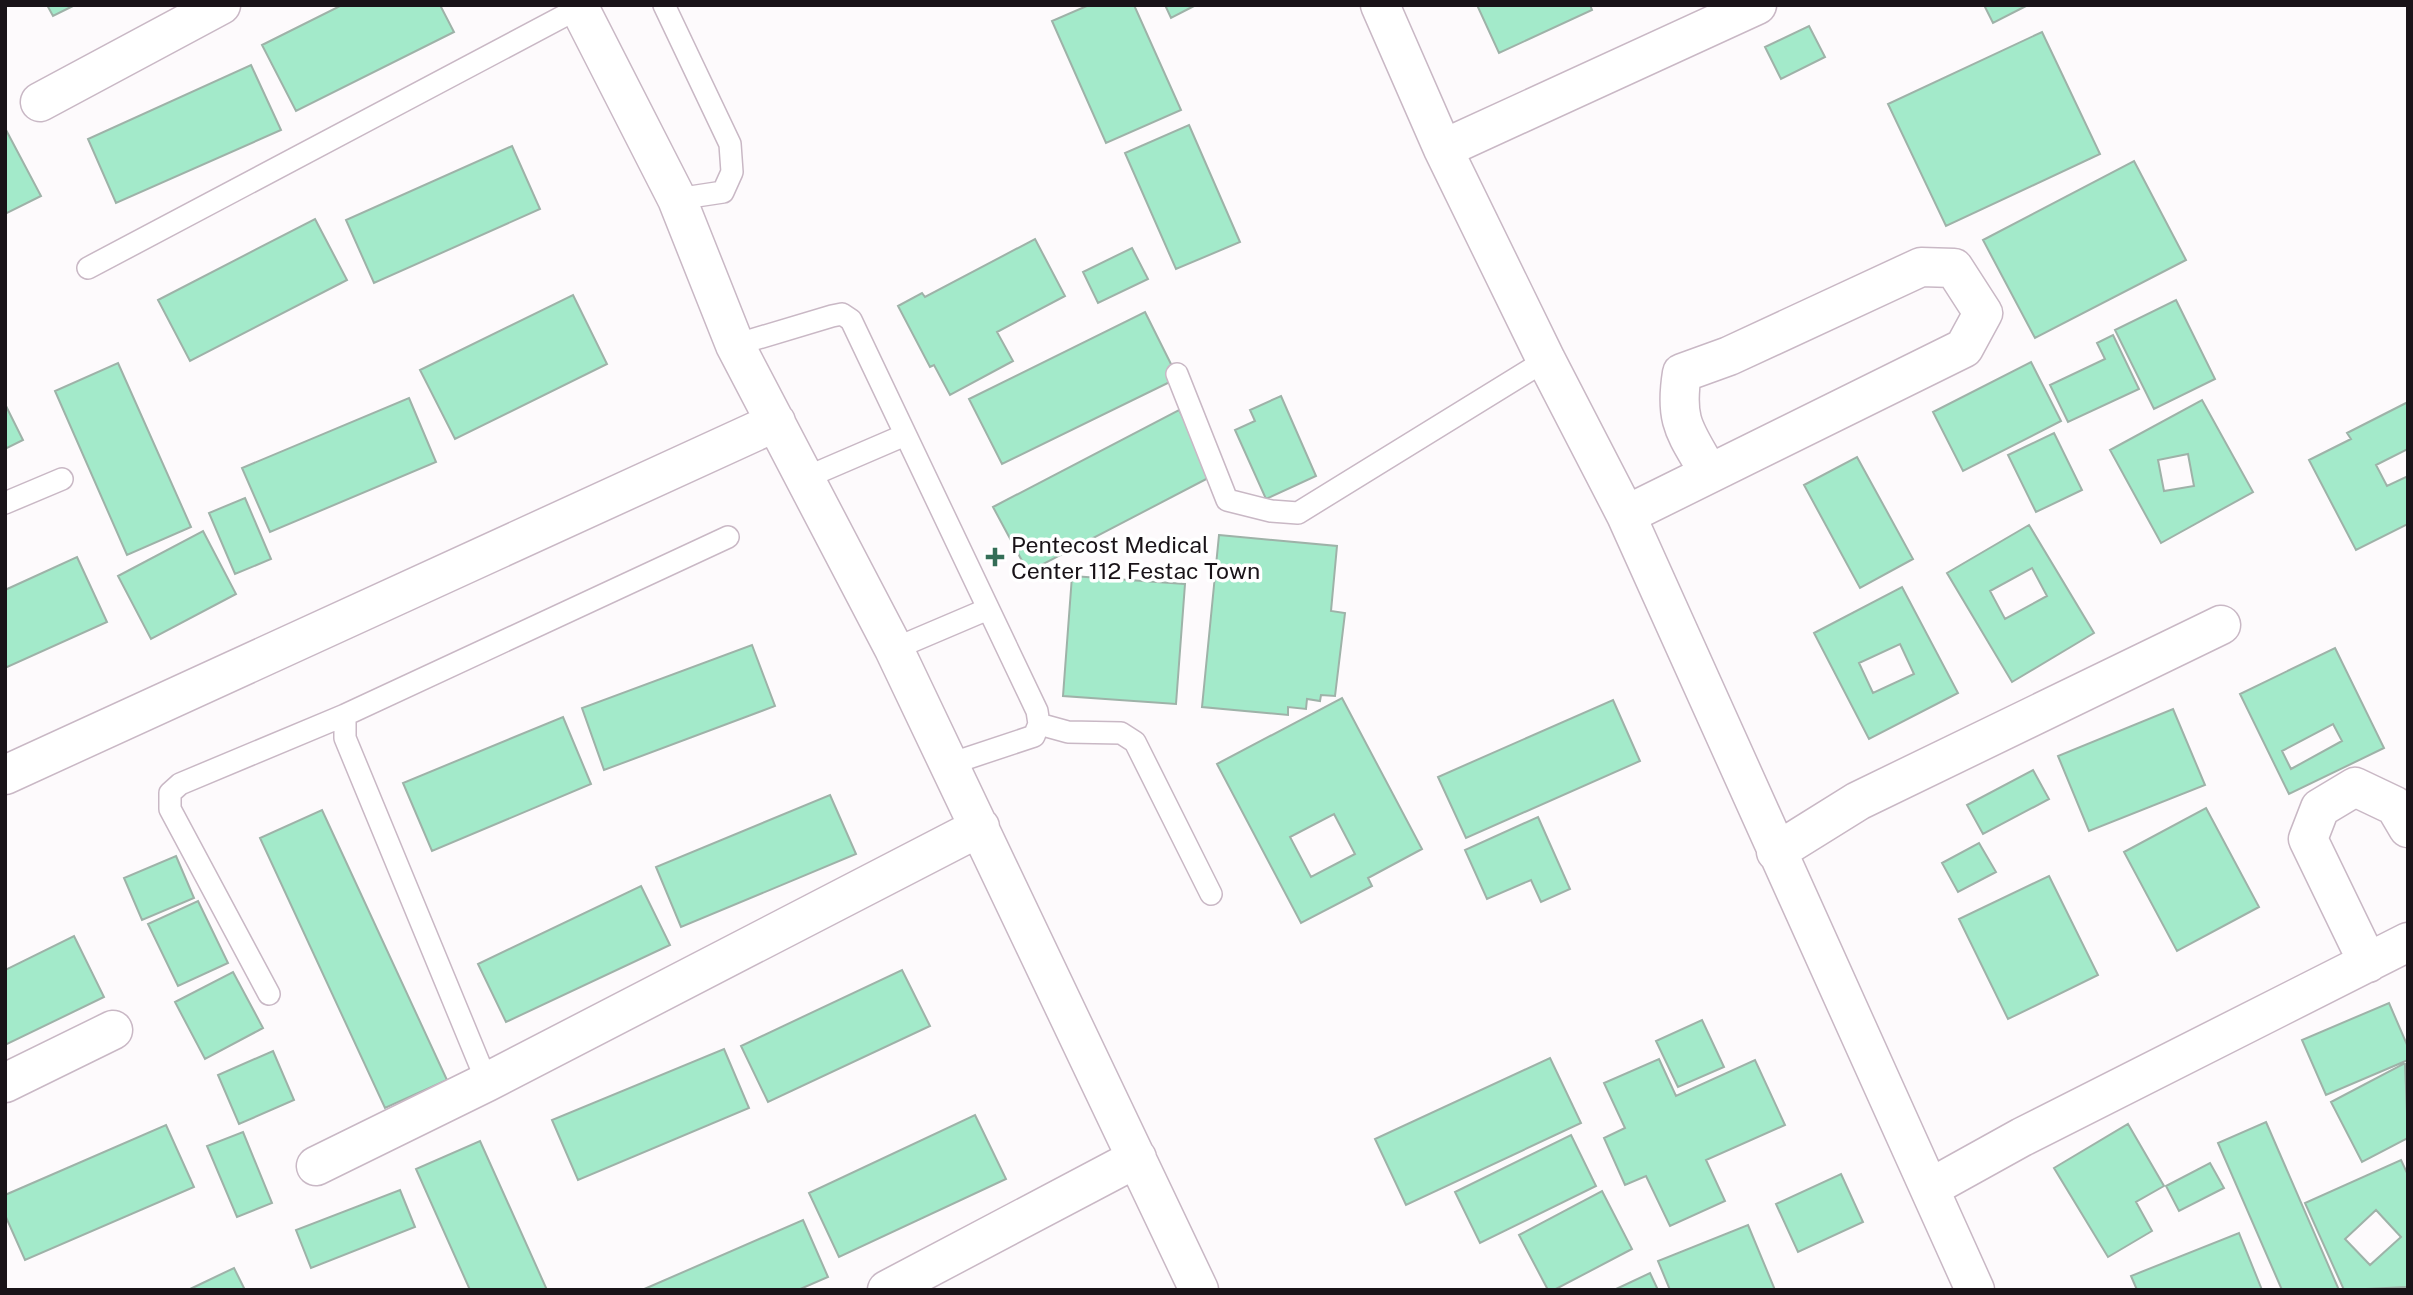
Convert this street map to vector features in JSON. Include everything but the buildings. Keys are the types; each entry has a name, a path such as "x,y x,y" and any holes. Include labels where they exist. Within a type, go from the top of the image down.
{"street":[{"path":"40,102 222,5"},
{"path":"1380,5 1443,149 1546,360 1626,515 1975,1290"},
{"path":"1443,149 1757,5"},
{"path":"579,7 677,199 734,345 894,649 1199,1290"},
{"path":"1626,515 1964,348 1983,313 1954,268 1921,267 1729,356 1682,373 1677,401 1679,421 1709,473"},
{"path":"5,775 776,422"},
{"path":"1776,852 1858,801 2221,625"},
{"path":"2368,963 2308,839 2320,808 2355,787 2395,806 2408,828"},
{"path":"316,1166 487,1082 980,827"},
{"path":"1930,1188 2022,1137 2408,942"},
{"path":"5,1083 113,1030"},
{"path":"887,1290 1137,1158"}],"lane":[{"path":"664,5 730,144 732,172 723,192 677,199"},
{"path":"88,268 579,7"},
{"path":"734,345 842,314 852,320 1037,711 1039,724 1034,736 950,764"},
{"path":"1177,374 1227,500 1271,511 1298,513 1546,360"},
{"path":"805,478 905,435"},
{"path":"5,503 62,479"},
{"path":"269,994 170,809 170,793 180,784 345,715 729,537"},
{"path":"894,649 988,609"},
{"path":"345,715 345,738 487,1082"},
{"path":"1039,724 1068,732 1121,733 1135,742 1211,894"}],"place":[{"name":"Pentecost Medical Center 112 Festac Town","path":"995,557"}]}
